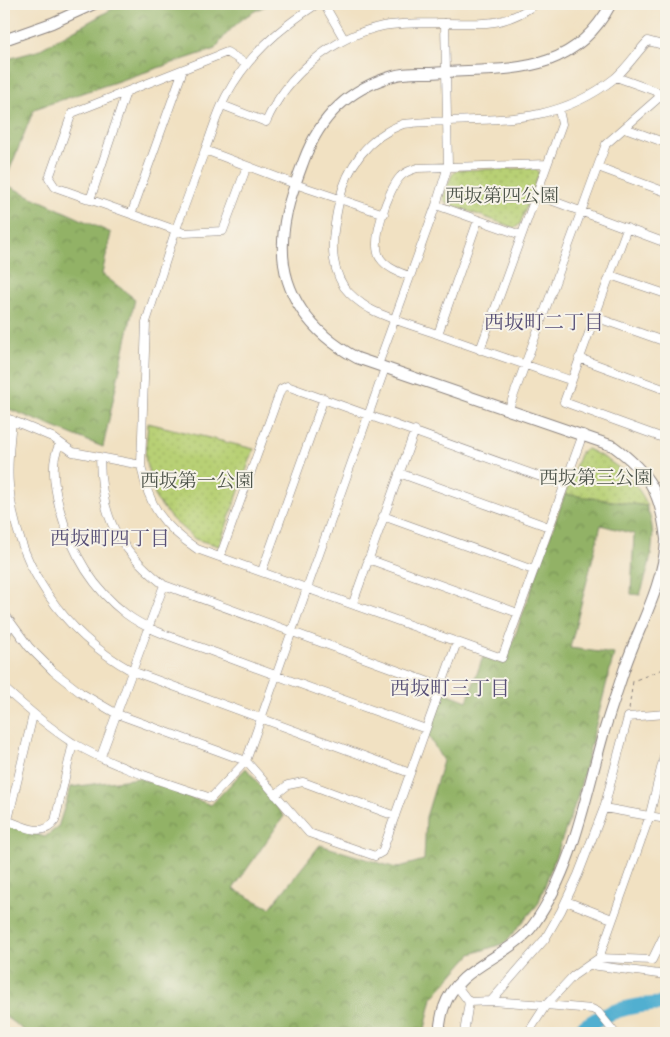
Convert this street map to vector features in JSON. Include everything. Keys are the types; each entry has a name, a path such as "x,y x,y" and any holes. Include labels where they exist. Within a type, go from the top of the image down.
{"street":[{"path":"4,40 52,23 94,4"},
{"path":"317,4 276,33 246,64 222,105 176,229 146,322 141,465 146,489 161,519 176,534 197,548 502,658 583,434"},
{"path":"324,4 344,40"},
{"path":"222,105 266,122 272,109 295,78 309,64 344,40 384,26 445,23 488,24 506,20 536,4"},
{"path":"439,1033 444,1006 456,985 476,967 518,942 550,899 576,836 603,735 663,564 666,540 663,510 648,478 632,460 613,446 583,434 508,411 382,367 357,358 334,346 312,326 298,305 288,279 282,252 287,207 318,129 339,105 364,88 394,76 512,70 535,66 562,54 589,34 611,4"},
{"path":"4,688 33,715 73,743 101,756 211,798 246,761 369,414 396,319 448,166 445,23"},
{"path":"570,380 396,319 370,309 355,299 344,286 332,253 333,230 340,199 358,157 374,139 387,130 403,124 513,119 559,110 583,99 616,77 648,40 666,46"},
{"path":"246,64 227,52 72,113 50,178 55,187 90,200 132,212 184,232 223,231 247,166"},
{"path":"132,212 183,70"},
{"path":"616,77 665,95"},
{"path":"90,200 126,92"},
{"path":"508,411 606,144 665,95"},
{"path":"480,350 562,124 559,110"},
{"path":"624,128 666,143"},
{"path":"205,150 295,184 384,214"},
{"path":"410,276 391,269 377,252 376,238 393,187 400,176 417,168 547,164"},
{"path":"598,167 666,192"},
{"path":"537,195 666,243"},
{"path":"436,204 521,235"},
{"path":"438,334 478,220"},
{"path":"627,228 570,380 564,402 666,439"},
{"path":"610,275 666,294"},
{"path":"595,316 666,342"},
{"path":"579,358 666,390"},
{"path":"220,557 281,389 286,386 414,430 563,485"},
{"path":"262,571 324,398"},
{"path":"141,465 73,452 52,437 8,419 9,484 14,520 30,565 60,613 82,637 112,660 132,671 410,774"},
{"path":"353,603 414,430"},
{"path":"60,444 54,452 56,494 72,546 96,585 113,603 148,627 276,676 426,729"},
{"path":"100,458 100,482 106,514 131,556 164,585 440,686"},
{"path":"399,473 549,527"},
{"path":"383,516 533,570"},
{"path":"368,559 518,613"},
{"path":"101,756 164,585"},
{"path":"4,613 29,647 53,671 81,693 117,714 246,761 309,833 375,856 382,852 457,642"},
{"path":"4,644 10,622"},
{"path":"491,1001 545,939 566,901 604,808 628,717 666,714"},
{"path":"33,715 6,819 38,831 44,831 52,826 55,821 73,743"},
{"path":"528,1033 546,1005 573,976 599,958 649,818 664,767 666,748"},
{"path":"275,795 288,785 304,782 395,816"},
{"path":"604,808 649,818 666,819"},
{"path":"566,901 612,919"},
{"path":"599,958 652,960 666,931"},
{"path":"591,965 666,976"},
{"path":"456,985 469,1002 464,1033"},
{"path":"469,1002 491,1001 592,1009 598,1012 615,1033"}],"path":[{"path":"628,717 633,680 666,668"}],"green space":[{"path":"121,4 271,4 246,16 226,34 215,49 34,109 4,184 4,60 37,51"},
{"name":"西坂第四公園","path":"536,168 539,173 520,224 515,228 446,203 443,197 452,175 457,170"},
{"path":"4,184 111,233 102,274 135,299 103,447 4,407"},
{"name":"西坂第一公園","path":"148,423 254,449 219,546 195,539 172,519 156,499 145,457"},
{"name":"西坂第三公園","path":"587,449 606,459 623,472 643,496 648,506 565,494 581,452"},
{"path":"565,494 646,506 650,517 653,540 650,562 640,595 631,594 634,534 601,525 570,648 614,654 577,799 538,904 505,943 471,954 432,998 424,1033 28,1033 4,1016 4,825 45,837 58,827 71,787 139,778 211,805 246,768 284,816 233,889 270,908 320,845 396,868 424,860 426,817 443,761 428,735 444,692 467,701 483,657 505,664"}],"waterway":[{"path":"576,1033 586,1025 618,1010 641,1005 666,1004"}],"district":[{"name":"西坂町二丁目","path":"544,321"},
{"name":"西坂町四丁目","path":"110,537"},
{"name":"西坂町三丁目","path":"450,687"}]}
